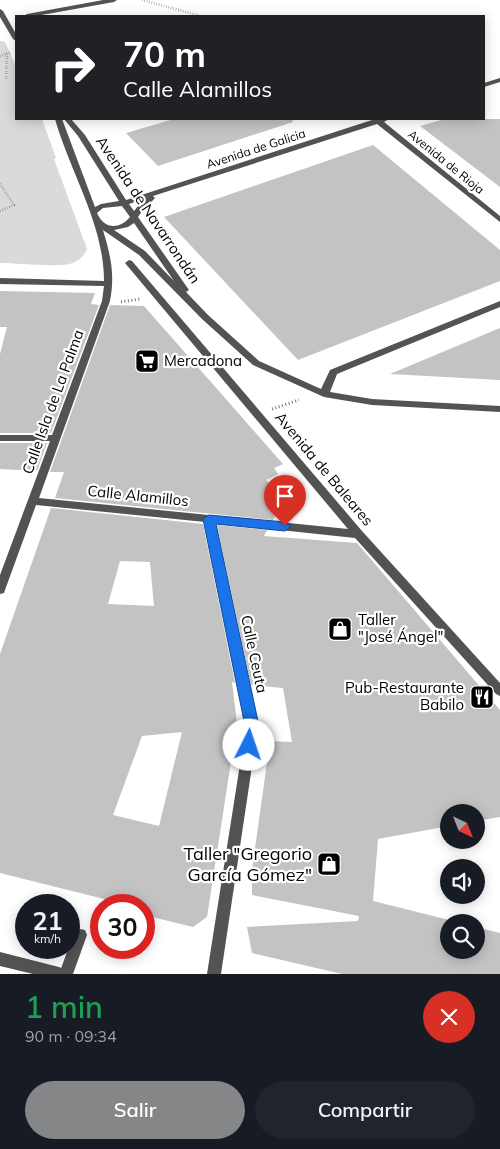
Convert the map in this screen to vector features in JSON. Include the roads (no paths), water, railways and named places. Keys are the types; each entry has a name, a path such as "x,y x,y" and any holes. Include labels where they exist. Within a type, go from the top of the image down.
{"street":[{"path":"32,15 114,0"},
{"path":"0,10 15,37"},
{"path":"6,20 15,18"},
{"path":"485,85 500,80"},
{"path":"58,120 97,222"},
{"name":"Avenida de Navarrondán","path":"68,120 81,135 124,203 205,317"},
{"name":"Avenida de Galicia","path":"93,212 101,206 124,203 382,120"},
{"name":"Avenida de Rioja","path":"382,120 500,220"},
{"name":"Avenida de Galicia","path":"135,219 143,202 163,191"},
{"path":"106,228 118,228 129,224 135,219"},
{"name":"Avenida de Navarrondán","path":"97,222 142,253 205,317 256,363 324,394 372,402 500,409"},
{"name":"Calle Isla de La Palma","path":"0,590 106,301 110,284 110,265 97,222"},
{"name":"Avenida de Baleares","path":"129,263 358,534 500,691"},
{"path":"0,281 110,284"},
{"path":"324,394 333,372 500,304"},
{"path":"0,438 55,438"},
{"name":"Calle Alamillos","path":"33,501 358,534"},
{"name":"Calle Ceuta","path":"209,519 252,726 214,974"},
{"path":"0,959 59,974"},
{"path":"66,974 71,959"}],"place":[{"name":"Mercadona","path":"147,361"},
{"name":"Taller \"José Ángel\"","path":"340,629"},
{"name":"Pub-Restaurante Babilo","path":"482,697"},
{"name":"Taller \"Gregorio García Gómez\"","path":"329,864"}]}
